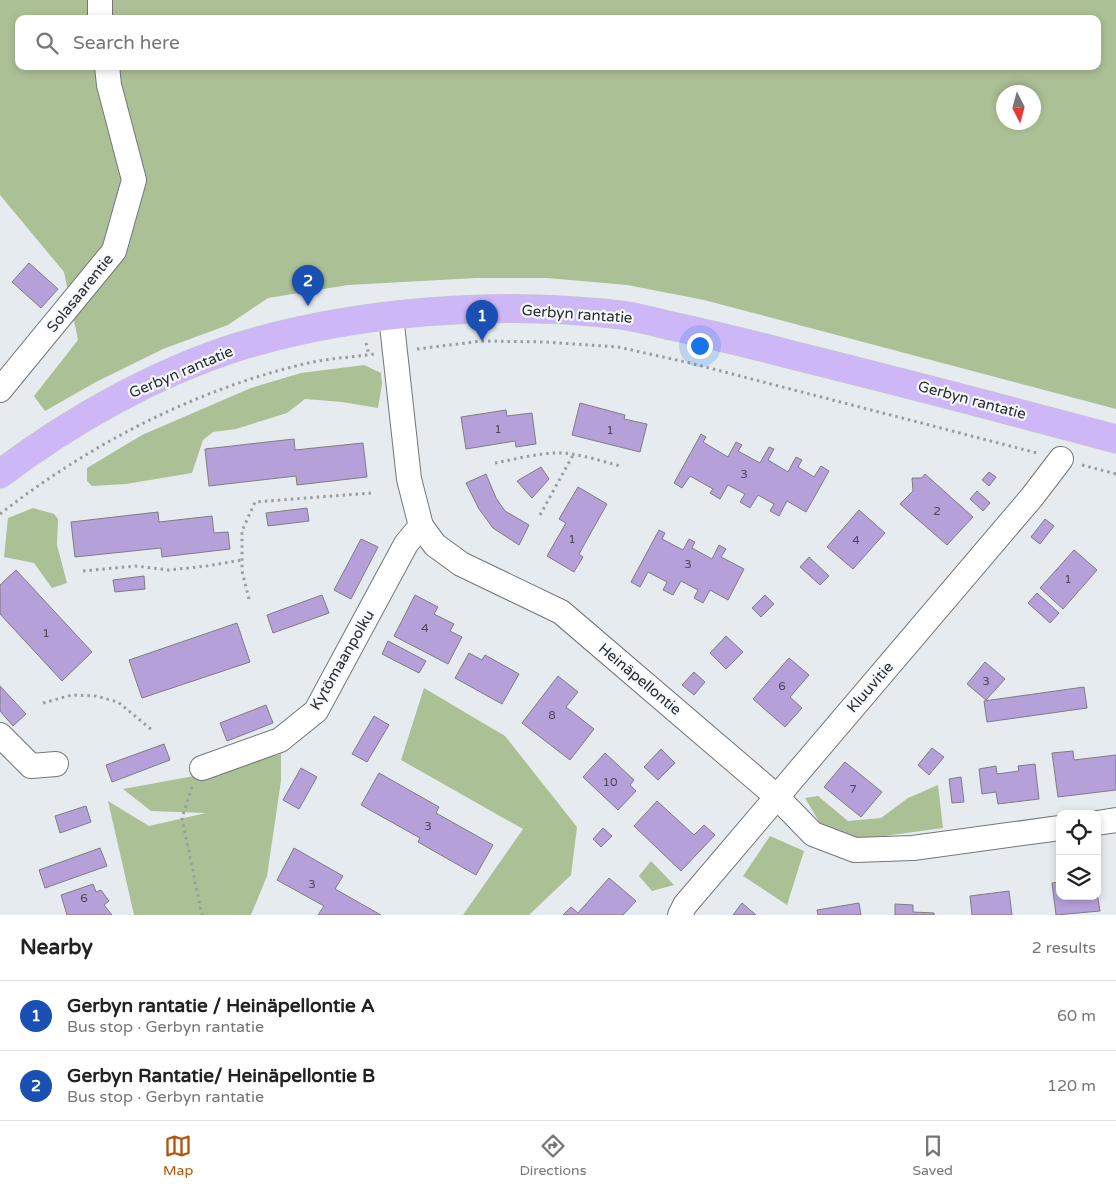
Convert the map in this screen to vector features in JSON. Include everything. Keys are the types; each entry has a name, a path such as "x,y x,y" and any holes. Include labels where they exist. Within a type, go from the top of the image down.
{"main road":[{"name":"Gerbyn rantatie","path":"0,474 59,432 108,404 172,372 236,348 307,328 391,316 479,309 546,310 622,315 697,331 950,394 1116,439"}],"street":[{"path":"100,0 100,15"},
{"name":"Solasaarentie","path":"0,390 114,251 134,180 109,85 107,70"},
{"name":"Heinäpellontie","path":"391,316 409,479 421,526 435,545 461,564 561,612 776,796 813,834 855,850 913,848 1056,829"},
{"name":"Kluuvitie","path":"680,915 685,905 776,796 1032,497 1061,459"},
{"name":"Kytömaanpolku","path":"202,768 280,740 316,711 406,544 421,526"},
{"path":"0,735 31,766 56,764"},
{"path":"1101,822 1116,820"}],"path":[{"path":"0,514 34,487 123,434 186,404 247,380 314,362 482,340 618,347 700,365 941,426 1116,474"},
{"path":"495,463 534,455 562,453 590,457 620,466"},
{"path":"540,515 573,455"},
{"path":"249,599 242,571 242,532 255,502 371,493"},
{"path":"83,571 136,566 169,570 242,560"},
{"path":"43,703 72,695 96,696 118,702 152,730"},
{"path":"202,768 189,792 182,818 202,915"}],"green space":[{"path":"0,0 1116,0 1116,409 704,300 627,285 547,278 476,278 348,285 268,298 228,325 163,349 96,382 45,411 34,396 78,340 64,272 0,195"},
{"path":"364,365 381,373 382,384 378,408 342,402 305,399 287,413 236,429 213,432 203,440 192,473 126,484 92,486 87,481 87,468 142,435 251,388 301,373"},
{"path":"33,508 54,514 58,519 57,545 67,583 52,588 34,563 4,557 8,518"},
{"path":"424,688 505,736 577,827 571,875 529,915 463,915 523,829 401,760"},
{"path":"281,754 281,781 267,876 251,915 134,915 108,801 149,826 206,813 151,811 123,789 227,770"},
{"path":"938,785 943,828 862,839 821,825 805,798 818,796 848,821 881,818 908,798"},
{"path":"770,836 804,851 787,905 743,876"},
{"path":"651,861 674,885 652,891 639,876"}],"building":[{"path":"29,263 58,289 41,308 12,282"},
{"path":"580,403 625,415 624,419 647,424 640,452 572,435"},
{"path":"506,410 507,416 532,413 536,444 516,447 515,441 466,449 461,417"},
{"path":"701,434 706,437 703,442 728,457 736,442 742,445 738,451 760,463 769,447 774,449 768,460 788,472 796,457 802,460 798,467 814,477 821,466 829,471 806,512 787,501 779,516 770,511 774,504 758,495 750,508 740,502 745,494 728,485 720,499 710,493 713,489 690,476 682,488 674,483"},
{"path":"294,439 295,450 363,443 367,477 297,485 296,476 209,486 205,449"},
{"path":"541,467 549,479 532,498 517,481"},
{"path":"989,472 996,477 989,486 982,480"},
{"path":"486,474 496,498 505,511 529,525 519,545 493,528 479,509 466,483"},
{"path":"925,474 973,517 947,545 900,504 913,491 912,478 922,478"},
{"path":"578,487 607,504 579,554 583,557 574,572 547,556 566,523 559,519"},
{"path":"977,491 990,503 983,511 970,499"},
{"path":"307,508 309,521 268,526 266,513"},
{"path":"859,510 885,533 853,569 827,547"},
{"path":"158,512 159,522 212,516 214,533 228,532 230,549 162,557 161,548 75,557 71,522"},
{"path":"1045,519 1054,526 1040,544 1031,537"},
{"path":"659,530 665,533 662,539 683,550 689,539 695,542 692,548 712,559 719,545 726,549 721,557 744,569 728,600 710,590 703,603 694,598 698,590 681,581 673,595 663,590 667,582 648,572 640,587 631,582"},
{"path":"361,539 378,547 351,599 334,590"},
{"path":"1074,550 1097,570 1063,609 1040,588"},
{"path":"809,557 829,576 820,585 800,567"},
{"path":"16,570 92,652 62,681 0,614 0,585"},
{"path":"144,576 145,589 115,592 113,580"},
{"path":"1037,593 1059,613 1050,623 1028,603"},
{"path":"322,595 329,613 273,633 267,615"},
{"path":"415,595 438,607 434,614 454,624 450,631 462,637 448,664 394,636"},
{"path":"765,595 774,604 761,617 752,608"},
{"path":"237,623 250,662 142,698 129,660"},
{"path":"726,636 743,652 726,669 710,653"},
{"path":"388,641 426,661 419,673 382,654"},
{"path":"469,653 482,660 485,655 519,674 502,704 455,678"},
{"path":"789,658 809,675 790,697 802,708 785,727 753,699"},
{"path":"985,662 1005,679 986,700 967,684"},
{"path":"694,672 705,682 694,695 682,685"},
{"path":"558,676 578,692 566,707 594,729 570,760 522,723"},
{"path":"0,686 26,714 13,726 0,711"},
{"path":"1084,687 1087,708 987,722 984,701"},
{"path":"266,705 273,723 227,741 220,723"},
{"path":"374,716 389,725 367,762 352,754"},
{"path":"164,744 170,760 112,782 106,765"},
{"path":"932,748 944,757 929,775 918,765"},
{"path":"661,749 675,763 658,780 644,767"},
{"path":"1073,751 1074,760 1116,755 1116,790 1058,797 1052,753"},
{"path":"605,753 634,780 630,785 636,791 618,810 583,777"},
{"path":"845,762 882,792 861,817 824,787"},
{"path":"1035,764 1039,799 998,804 996,792 982,794 979,769 996,766 997,774 1019,771 1018,766"},
{"path":"301,768 317,777 299,809 283,800"},
{"path":"379,773 439,807 436,813 493,845 476,875 418,842 420,838 361,805"},
{"path":"961,777 964,802 952,803 949,779"},
{"path":"657,801 694,835 704,825 715,835 681,871 634,826"},
{"path":"86,806 91,822 60,833 55,816"},
{"path":"603,828 612,836 601,847 593,839"},
{"path":"100,848 107,866 45,888 39,870"},
{"path":"294,848 343,876 335,889 381,915 318,915 324,906 277,880"},
{"path":"609,878 636,901 623,915 563,915 571,907 578,913"},
{"path":"1056,882 1056,900 1098,900 1100,911 1056,915 1052,883"},
{"path":"93,884 96,892 101,890 109,901 104,905 112,915 67,915 61,895"},
{"path":"1009,891 1012,915 972,915 970,896"},
{"path":"742,903 756,915 733,915"},
{"path":"859,903 861,915 818,915 817,910"},
{"path":"895,904 913,905 913,912 934,913 934,915 895,915"}],"place":[{"name":"Gerbyn Rantatie/ Heinäpellontie B","path":"308,306"},
{"name":"Gerbyn rantatie / Heinäpellontie A","path":"482,341"}]}
